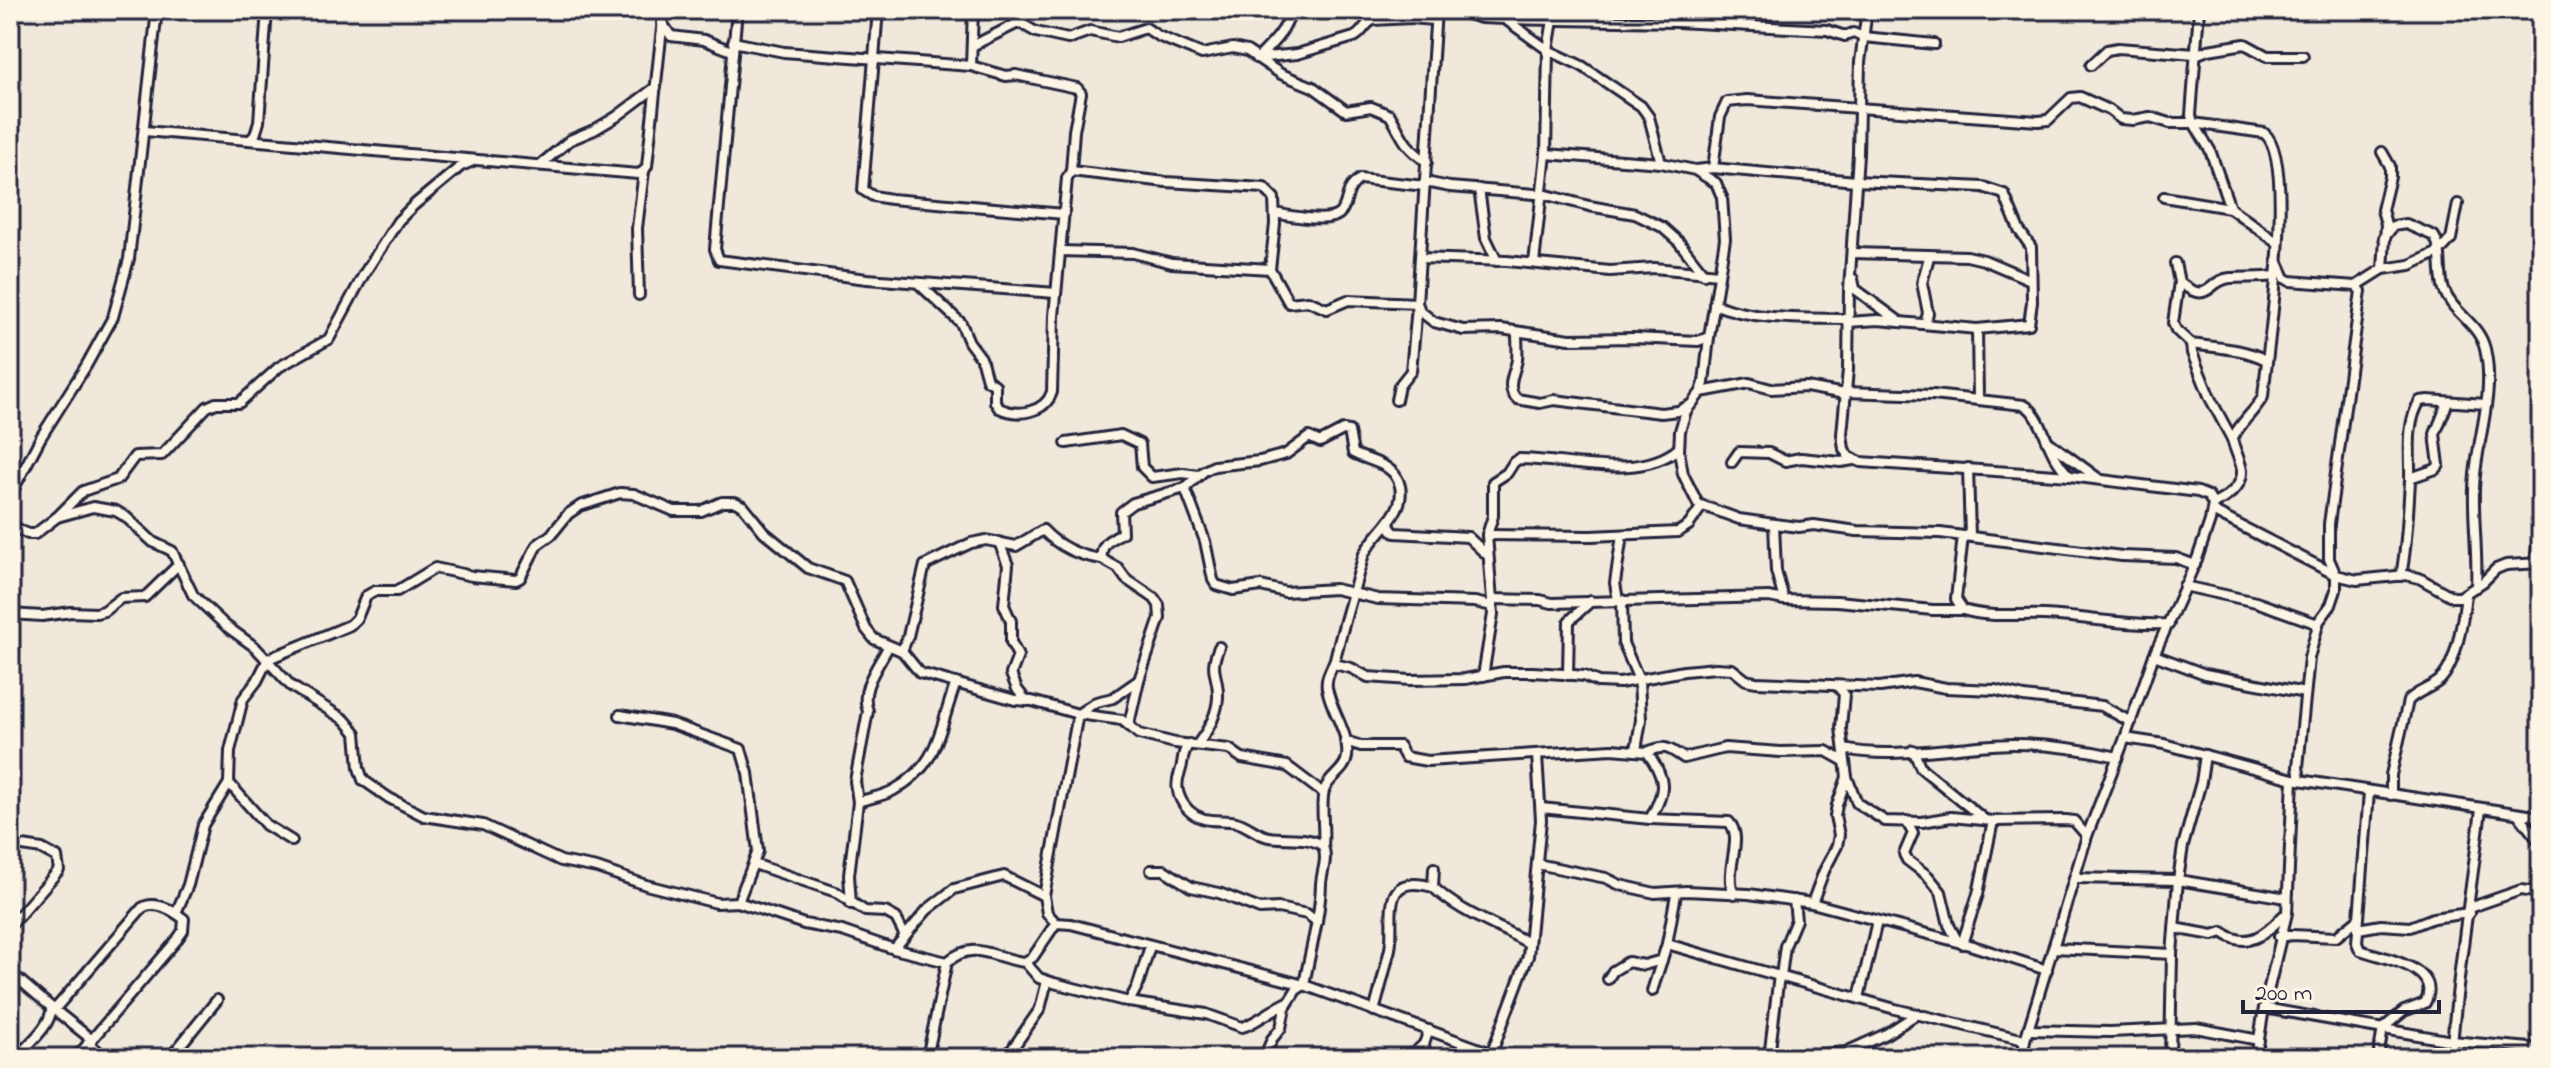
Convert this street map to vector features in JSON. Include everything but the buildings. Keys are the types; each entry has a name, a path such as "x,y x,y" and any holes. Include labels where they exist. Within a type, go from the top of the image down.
{"street":[{"path":"10,496 41,437 113,317 129,259 157,10"},
{"path":"250,140 259,122 267,10"},
{"path":"639,295 637,228 664,10"},
{"path":"737,10 715,256 727,262 919,284 1056,293"},
{"path":"878,10 863,190 867,194 891,199 1064,214"},
{"path":"971,66 973,10"},
{"path":"1258,57 1276,42 1287,26 1292,10"},
{"path":"1396,400 1399,386 1411,371 1436,10"},
{"path":"1454,10 1481,18 1677,22 1812,29 1934,44"},
{"path":"1534,263 1546,154 1548,50 1559,10"},
{"path":"1867,10 1860,62 1853,284 1855,289 1900,323"},
{"path":"2199,10 2191,115 2210,150 2230,208"},
{"path":"2468,10 2494,11"},
{"path":"2539,10 2534,58 2541,64"},
{"path":"1505,19 1548,50 1582,66 1641,106 1649,117 1661,163"},
{"path":"1258,57 1297,54 1354,37 1373,20 1434,20"},
{"path":"662,22 671,36 733,47 971,66 1006,76 1016,75 1077,88 1081,93 1071,171 1067,178 1056,293 1052,392 1048,402 1036,409 1008,412 999,408 995,402 995,385 987,380 981,358 969,342 961,323 919,284"},
{"path":"972,46 1016,24 1068,39 1090,31 1118,37 1146,28 1202,54 1233,48 1247,51 1281,74 1313,87 1346,111 1371,107 1390,115 1400,138 1427,162"},
{"path":"2091,65 2107,50 2118,48 2195,55 2245,44 2267,56 2303,56"},
{"path":"540,165 570,140 594,130 656,87"},
{"path":"1713,168 1720,117 1727,102 1747,100 1932,115 2048,120 2071,98 2080,97 2121,119 2150,117 2170,123 2255,130 2269,137 2279,173 2278,243 2263,397 2252,415 2238,426 2232,439"},
{"path":"145,131 638,174 644,171"},
{"path":"2382,152 2390,166 2382,210 2386,224 2383,269"},
{"path":"1546,154 1661,163 1695,170 1713,168 1995,189 2004,194 2019,230 2031,247 2029,324 1977,329 1878,320 1768,316 1728,310 1714,304"},
{"path":"10,525 35,534 83,491 118,479 135,456 162,455 207,407 216,403 239,403 279,367 329,339 364,274 398,221 461,166 477,159"},
{"path":"1517,332 1516,361 1510,383 1517,399 1540,403 1554,400 1661,413 1688,406 1701,392 1725,239 1722,197 1716,183 1695,170"},
{"path":"1071,171 1166,182 1264,188 1274,198 1270,269 1289,303 1308,301 1327,309 1348,300 1417,305 1434,322 1463,330 1484,328 1570,339 1698,341 1709,337"},
{"path":"1275,213 1300,218 1336,216 1342,210 1351,184 1360,179 1541,194 1624,211 1662,227 1679,242 1704,274"},
{"path":"1479,189 1486,238 1497,261"},
{"path":"2164,197 2230,208 2278,243"},
{"path":"2277,260 2285,278 2290,281 2356,286 2383,269 2410,265 2439,252 2451,239 2458,204"},
{"path":"2384,238 2393,226 2406,224 2434,236 2443,287 2450,303 2472,323 2485,347 2488,383 2474,488 2476,587"},
{"path":"1060,251 1133,253 1172,263 1270,269"},
{"path":"1854,252 1967,256 2031,280"},
{"path":"1853,460 1844,449 1848,321 1854,252"},
{"path":"1925,324 1928,313 1922,283 1929,257"},
{"path":"1420,258 1534,263 1610,271 1654,268 1719,274"},
{"path":"2175,263 2179,282 2173,323 2176,330 2191,344 2224,347 2233,352 2255,354 2266,360"},
{"path":"2179,282 2195,292 2204,292 2227,278 2276,276"},
{"path":"2256,1058 2279,937 2287,913 2296,780 2309,658 2318,624 2331,605 2336,590 2336,575 2329,559 2329,524 2361,291 2356,286"},
{"path":"1977,329 1978,399"},
{"path":"2191,344 2210,398 2232,439 2242,471 2239,483 2212,508"},
{"path":"1701,392 1749,383 1771,389 1806,387 1845,393 1924,394 2024,405 2033,409 2038,416 2045,440 2059,466 2070,476"},
{"path":"2401,576 2410,478 2409,439 2416,407 2420,401 2486,404"},
{"path":"2410,478 2436,469 2439,465 2435,434 2448,402"},
{"path":"1688,406 1680,431 1679,448 1683,474 1690,492 1702,506 1739,519 1966,536 2122,556 2176,558 2195,565"},
{"path":"927,1058 947,962 971,949 1025,962 1039,978 1047,981 1129,1002 1206,1014 1242,1027 1248,1027 1270,1010 1287,1003 1304,985 1322,900 1321,883 1326,858 1323,846 1323,793 1347,760 1345,741 1327,689 1327,678 1334,664 1363,555 1389,522 1400,497 1396,476 1389,467 1353,453 1349,431 1343,430 1320,442 1309,437 1286,454 1260,461 1214,466 1198,475 1185,488 1133,503 1120,515 1122,533 1105,542 1102,559"},
{"path":"1066,443 1121,435 1140,444 1142,467 1152,477 1183,473 1198,475"},
{"path":"2045,440 2100,480"},
{"path":"1483,676 1492,626 1487,535 1493,516 1493,482 1507,473 1519,459 1595,465 1655,464 1679,448"},
{"path":"1732,462 1739,452 1753,451 1769,453 1785,461 1801,458 1841,462 1853,460 2070,476 2198,492 2208,496 2212,508 2195,565 2154,655 2087,836 2022,1058"},
{"path":"1963,610 1956,599 1966,536 1968,468"},
{"path":"1185,488 1205,541 1216,585 1233,590 1261,586 1278,592 1317,589 1378,599 1475,602 1769,597 1963,610 1995,615 2046,615 2139,625 2169,624"},
{"path":"176,913 188,885 203,825 229,783 230,751 243,699 268,659 350,625 357,618 366,596 375,591 397,591 435,568 472,576 516,580 520,578 537,545 551,535 568,514 580,506 620,493 634,494 674,511 701,511 722,502 735,502 743,506 764,532 808,568 845,581 866,629 874,639 902,651 920,673 1078,714 1107,716 1129,724 1139,734 1229,749 1242,758 1287,766 1323,793"},
{"path":"1487,535 1678,532 1689,525 1702,506"},
{"path":"57,517 93,507 116,511 153,542 172,551 193,595 268,659 291,686 345,720 356,733 363,780 424,816 483,825 561,861 597,868 646,885 717,903 738,902 804,924 842,931 894,949 947,962"},
{"path":"2212,508 2336,575 2357,580 2401,576 2419,578 2453,597 2466,595 2496,569 2506,565 2538,563 2541,517"},
{"path":"1389,522 1395,533 1468,537 1487,556"},
{"path":"1774,524 1776,571 1784,600"},
{"path":"902,651 925,565 971,543 999,541 1016,546 1043,530 1048,537 1072,552 1102,559 1118,568 1126,579 1154,598 1159,605 1157,631 1139,680 1129,724"},
{"path":"1622,535 1615,583 1620,600 1623,643 1639,680 1641,720 1636,750"},
{"path":"999,541 1008,562 1004,605 1011,621 1011,642 1018,656 1011,674 1026,701"},
{"path":"10,614 42,616 104,611 121,598 145,597 179,564"},
{"path":"2184,586 2256,602 2318,624"},
{"path":"2391,795 2391,775 2408,701 2439,681 2447,671 2463,624 2466,595"},
{"path":"1568,675 1569,621 1591,601"},
{"path":"851,904 849,875 858,802 855,781 867,720 865,690 888,647"},
{"path":"1219,647 1212,667 1217,685 1217,704 1208,730 1184,750 1176,787 1182,804 1209,820 1244,825 1265,836 1310,840 1323,846"},
{"path":"2154,655 2205,674 2305,693"},
{"path":"1334,664 1368,677 1436,680 1504,672 1568,675 1620,683 1716,668 1732,669 1746,680 1756,682 1838,687 1892,687 1914,682 2102,706 2131,722"},
{"path":"1139,680 1113,698 1096,702 1078,714 1044,896 1047,913 1056,923 1071,924 1304,985 1505,1058"},
{"path":"858,802 892,791 925,766 956,683"},
{"path":"1838,687 1844,694 1841,728 1850,790 1861,806 1879,819 1922,822 1951,817 2074,821 2087,836"},
{"path":"620,715 672,724 741,749 748,773 758,851 738,902"},
{"path":"2125,738 2164,744 2296,780 2481,809 2540,815"},
{"path":"1345,741 1361,746 1399,746 1405,757 1427,761 1612,749 1647,752 1667,747 1684,758 1725,748 1826,751 1844,761"},
{"path":"1844,749 1859,752 2015,744 2069,747 2118,757"},
{"path":"1913,750 1921,768 1989,820"},
{"path":"1647,752 1656,765 1663,790 1650,819"},
{"path":"1492,1052 1528,956 1541,808 1537,787 1537,755"},
{"path":"2170,1058 2172,954 2178,880 2205,755"},
{"path":"1812,903 1837,846 1837,805 1847,777"},
{"path":"229,783 266,825 292,841"},
{"path":"2369,792 2357,943 2360,950 2412,967 2428,983 2429,991 2425,1003 2404,1011 2383,1028 2378,1058"},
{"path":"1541,808 1650,819 1729,822 1736,836 1729,880 1734,894"},
{"path":"2451,1058 2458,974 2481,809"},
{"path":"2518,814 2541,844"},
{"path":"1960,943 1978,894 1989,820"},
{"path":"1906,821 1913,833 1904,854 1941,892 1949,925 1960,943"},
{"path":"10,844 50,853 57,857 59,870 10,926"},
{"path":"754,864 836,892 865,911 885,912 896,918 905,936"},
{"path":"1537,864 1606,878 1620,885 1655,893 1734,894 1812,903 2047,970"},
{"path":"1433,887 1434,868"},
{"path":"1151,870 1164,870 1191,887 1204,888 1260,909 1278,908 1307,914 1317,922"},
{"path":"894,949 927,910 954,889 1004,876 1044,896"},
{"path":"2074,878 2178,880 2287,898"},
{"path":"1374,1011 1389,950 1393,899 1400,890 1413,883 1433,887 1452,904 1528,943"},
{"path":"2279,937 2336,937 2358,924 2410,927 2469,910 2521,890 2541,893"},
{"path":"1652,991 1667,944 1676,894"},
{"path":"1794,900 1796,920 1785,946 1770,1058 1846,1052 1886,1034 1917,1014"},
{"path":"16,1058 48,1021 53,1008 142,908 149,904 157,905 176,913 184,919 183,931 76,1058"},
{"path":"2174,928 2213,935 2222,932 2236,940 2251,941 2260,938 2287,913"},
{"path":"1859,998 1877,921"},
{"path":"1025,962 1033,957 1056,923"},
{"path":"1667,944 1917,1014 2025,1040"},
{"path":"1129,1002 1138,985 1150,946"},
{"path":"2054,948 2172,954"},
{"path":"1608,979 1613,971 1628,962 1644,965 1662,960"},
{"path":"10,972 106,1058"},
{"path":"1006,1058 1040,1009 1047,981"},
{"path":"170,1058 217,1000"},
{"path":"1264,1058 1272,1039 1281,1028 1287,1003"},
{"path":"2264,1008 2452,1041 2541,1049"},
{"path":"2029,1030 2169,1031 2196,1028 2259,1040"},
{"path":"1409,1058 1424,1044 1429,1030"},
{"path":"1424,1044 1426,1058"}]}
